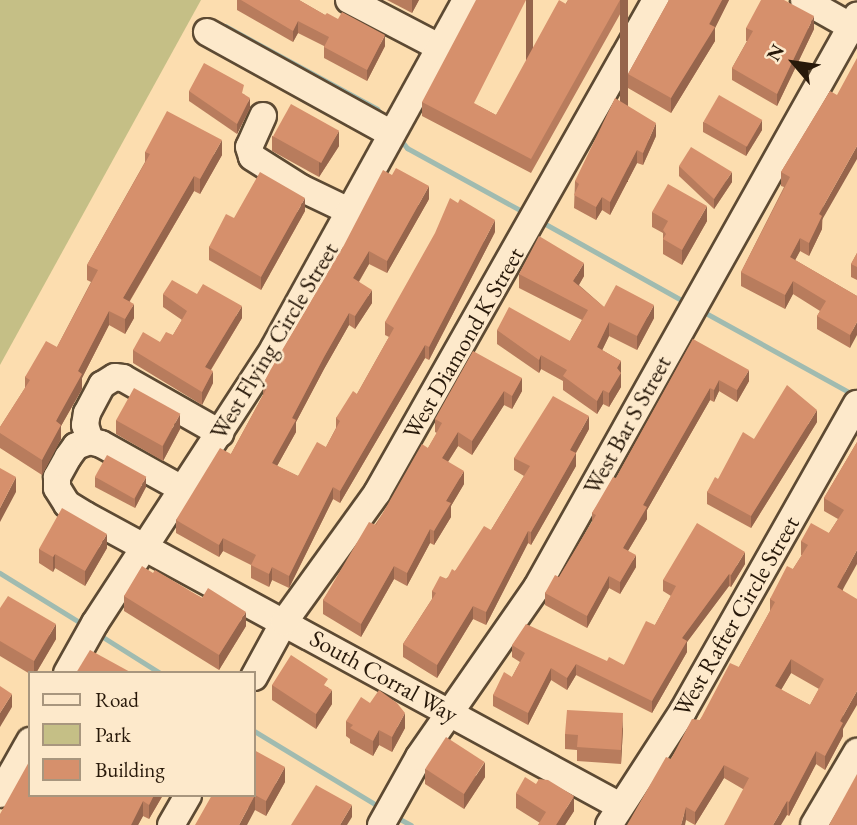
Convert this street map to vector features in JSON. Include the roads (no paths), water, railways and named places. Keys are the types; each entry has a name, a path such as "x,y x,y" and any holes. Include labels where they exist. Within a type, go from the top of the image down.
{"street":[{"path":"349,0 439,47"},
{"name":"West Flying Circle Street","path":"68,671 95,623 146,549 274,348 390,133 466,0"},
{"name":"West Diamond K Street","path":"256,673 284,622 377,493 656,0"},
{"path":"804,0 855,24"},
{"name":"West Bar S Street","path":"381,825 419,757 537,587 855,24"},
{"path":"207,32 390,133"},
{"path":"263,116 249,147 252,157 301,188 349,211"},
{"path":"184,489 101,444 90,441 85,425 87,413 102,385 115,377 123,378 220,433"},
{"name":"West Rafter Circle Street","path":"614,816 683,711 857,404"},
{"name":"South Corral Way","path":"90,441 76,446 57,477 61,497 67,504 450,712 614,816"},
{"path":"0,794 28,745"},
{"path":"814,825 857,752"},
{"path":"171,825 187,797"}],"waterway":[{"path":"225,26 377,109 383,116"},
{"path":"399,138 407,148 525,213"},
{"path":"540,221 687,303"},
{"path":"702,311 856,396"},
{"path":"0,573 84,625"},
{"path":"98,634 157,671"},
{"path":"256,732 383,809"},
{"path":"394,816 411,825"}]}
